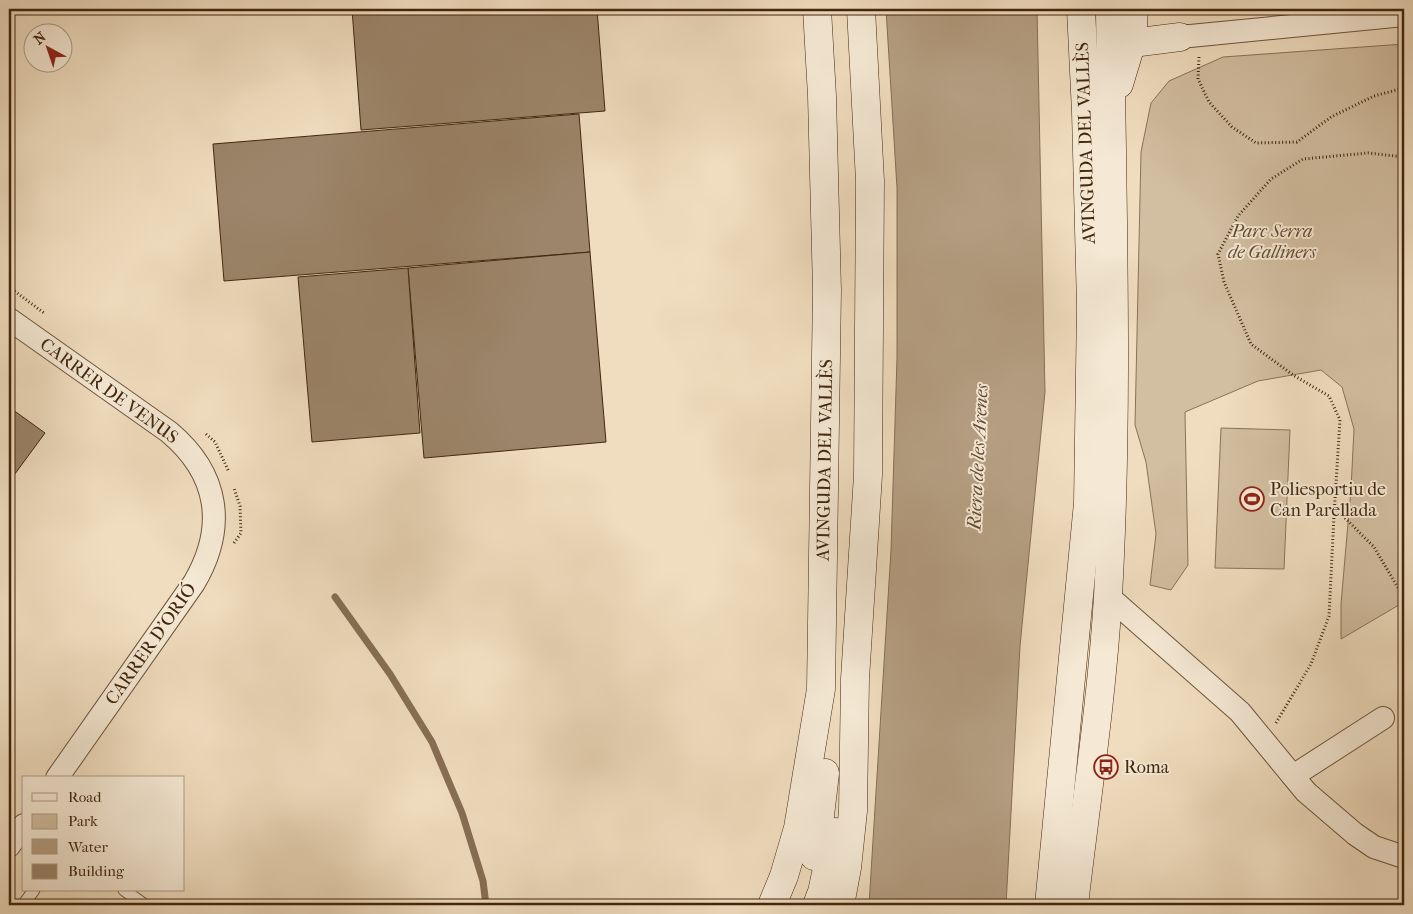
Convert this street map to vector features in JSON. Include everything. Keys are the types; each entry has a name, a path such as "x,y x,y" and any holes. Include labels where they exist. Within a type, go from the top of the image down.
{"main road":[{"name":"AVINGUDA DEL VALLÈS","path":"772,905 784,876 798,828 821,689 827,290 822,96 817,9"},
{"path":"840,905 847,868 853,811 855,679 868,475 870,181 861,9"},
{"name":"AVINGUDA DEL VALLÈS","path":"1049,905 1088,503 1091,306 1086,112 1081,9"},
{"name":"AVINGUDA DEL VALLÈS","path":"1074,905 1096,729 1108,596 1114,445 1115,308 1111,106 1118,10"},
{"path":"1118,10 1118,29 1132,42 1180,36"},
{"path":"1111,106 1132,42"},
{"path":"1084,542 1093,576 1108,596"},
{"path":"817,905 822,892 835,835 855,679"},
{"path":"799,905 805,890 817,841 825,770 821,689"}],"street":[{"path":"1180,36 1404,16"},
{"name":"CARRER DE VENUS","path":"9,320 182,443 205,475 212,499"},
{"name":"CARRER D'ORIÓ","path":"57,776 172,615 205,565 214,532 215,514 212,499"},
{"path":"1108,596 1240,712 1306,792 1355,834 1374,847 1404,857"},
{"path":"1293,776 1383,718"},
{"path":"9,846 22,828"}],"lane":[{"path":"23,905 33,892"},
{"path":"127,892 145,905"}],"path":[{"path":"1180,36 1199,54 1198,79 1209,102 1232,127 1256,144 1297,142 1332,117 1374,96 1404,88"},
{"path":"1265,742 1311,664 1329,616 1340,420 1329,396 1293,375 1251,344 1224,282 1218,254 1238,216 1272,179 1302,159 1368,153 1404,157"},
{"path":"9,287 48,316"},
{"path":"204,433 215,442 230,475"},
{"path":"230,550 241,533 240,506 233,483"},
{"path":"1334,508 1374,547 1404,598"}],"green space":[{"name":"Parc Serra de Galliners","path":"1404,44 1404,602 1341,639 1341,604 1354,429 1342,387 1321,370 1258,381 1185,412 1188,565 1171,590 1150,585 1156,534 1146,462 1135,425 1141,152 1151,103 1169,81 1223,57"},
{"name":"Poliesportiu de Can Parellada","path":"1221,428 1290,430 1284,569 1215,568"}],"water":[{"name":"Riera de les Arenes","path":"886,9 1037,9 1045,392 1020,646 1006,905 869,905 891,550 897,358 897,188"}],"building":[{"path":"352,9 597,9 605,111 361,130"},
{"path":"579,114 590,252 224,281 213,144"},
{"path":"590,252 606,442 424,458 408,268"},
{"path":"408,268 420,433 312,442 298,277"},
{"path":"9,407 45,433 9,482"}],"waterway":[{"path":"335,597 390,674 432,742 462,813 483,881 486,905"}],"place":[{"name":"Poliesportiu de Can Parellada","path":"1252,499"},
{"name":"Roma","path":"1106,767"}]}
